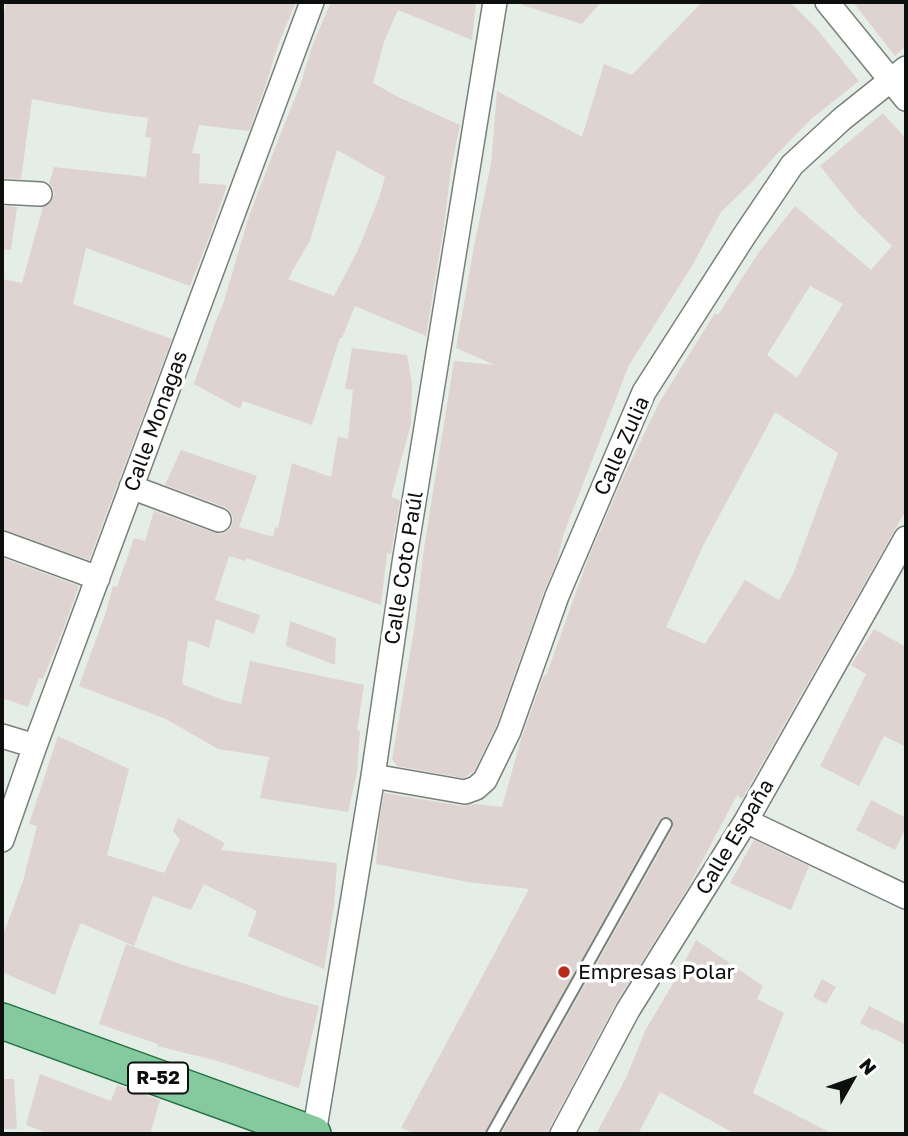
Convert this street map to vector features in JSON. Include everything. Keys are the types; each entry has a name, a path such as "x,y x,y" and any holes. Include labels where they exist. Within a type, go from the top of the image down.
{"main road":[{"name":"R-52","path":"2,1021 314,1134"}],"street":[{"name":"Calle Monagas","path":"2,840 312,2"},
{"name":"Calle Coto Paúl","path":"314,1134 495,2"},
{"path":"827,2 899,75 906,99"},
{"name":"Calle Zulia","path":"373,776 465,792 476,788 485,780 509,731 557,596 645,392 792,166 842,119 899,75"},
{"path":"2,192 40,194"},
{"path":"131,487 219,520"},
{"name":"Calle España","path":"562,1134 628,1010 746,821 906,538"},
{"path":"2,543 98,578"},
{"path":"2,736 35,746"},
{"path":"746,821 906,897"}],"lane":[{"path":"492,1134 666,824"}],"building":[{"path":"6,2 296,2 278,45 249,131 199,125 192,153 200,154 199,183 227,185 190,286 86,248 73,304 172,339 89,560 2,529 2,279 22,283 43,207 51,202 54,195 49,184 54,167 146,177 151,138 145,137 148,118 32,99 21,179 2,178 2,29"},
{"path":"331,2 476,2 472,40 398,10 384,42 373,83 460,125 426,336 355,306 340,338 312,425 243,401 240,409 194,384 223,304 249,216 300,86 313,44","holes":["337,150 385,177 358,250 334,296 288,279 310,240"]},
{"path":"522,2 601,2 582,24 522,5"},
{"path":"702,2 790,2 816,28 859,81 811,119 721,212 692,266 629,365 564,533 556,564 497,724 474,771 464,778 397,766 392,759 454,361 495,365 456,348 491,164 497,91 582,137 604,64 632,75"},
{"path":"853,2 906,2 906,46 895,56"},
{"path":"883,113 906,139 906,510 742,799 737,795 689,886 616,1003 548,1134 501,1134 673,828 673,821 669,817 659,820 484,1134 416,1134 401,1128 529,889 468,882 376,864 384,793 463,806 474,804 502,807 521,739 589,556 659,403 715,313 718,315 759,252 795,206 871,270 892,246 856,211 820,166","holes":["810,286 843,304 797,378 767,355","775,412 838,453 793,574 779,600 745,580 705,644 666,627 704,544"]},
{"path":"2,206 17,207 11,250 2,249"},
{"path":"352,348 407,355 412,385 411,424 391,497 400,500 391,554 387,553 381,605 246,558 245,561 229,556 215,600 260,615 254,634 216,619 209,648 188,640 182,684 241,704 250,661 364,685 357,730 360,731 357,772 348,812 260,798 269,757 218,749 166,719 79,686 113,586 117,587 134,538 145,541 154,511 215,533 221,534 232,526 233,517 225,507 165,485 181,450 257,476 239,527 273,537 275,527 278,528 292,463 331,477 338,437 348,439 353,390 345,389"},
{"path":"2,558 79,586 43,679 39,678 28,707 2,698"},
{"path":"290,621 336,638 335,665 286,646"},
{"path":"874,629 906,647 906,747 884,736 859,786 820,766 866,674 851,665"},
{"path":"58,736 129,769 107,855 164,873 180,840 173,831 178,818 225,843 221,850 337,863 334,906 324,969 248,936 257,911 204,884 191,910 153,896 134,946 81,923 55,995 2,972 2,938 23,881 37,826 29,824"},
{"path":"871,800 906,818 906,827 895,850 856,830"},
{"path":"754,840 809,866 791,910 730,883"},
{"path":"696,940 763,986 757,999 784,1013 753,1093 833,1134 735,1134 660,1092 638,1134 596,1134 627,1076 645,1031"},
{"path":"126,944 183,965 319,1006 299,1088 218,1061 157,1046 158,1044 99,1024"},
{"path":"822,979 836,987 826,1004 813,997"},
{"path":"869,1006 906,1025 906,1045 860,1023"},
{"path":"40,1074 111,1101 117,1085 160,1100 150,1134 50,1134 26,1125"},
{"path":"2,1079 14,1079 17,1129 2,1129"}],"place":[{"name":"Empresas Polar","path":"564,972"}]}
